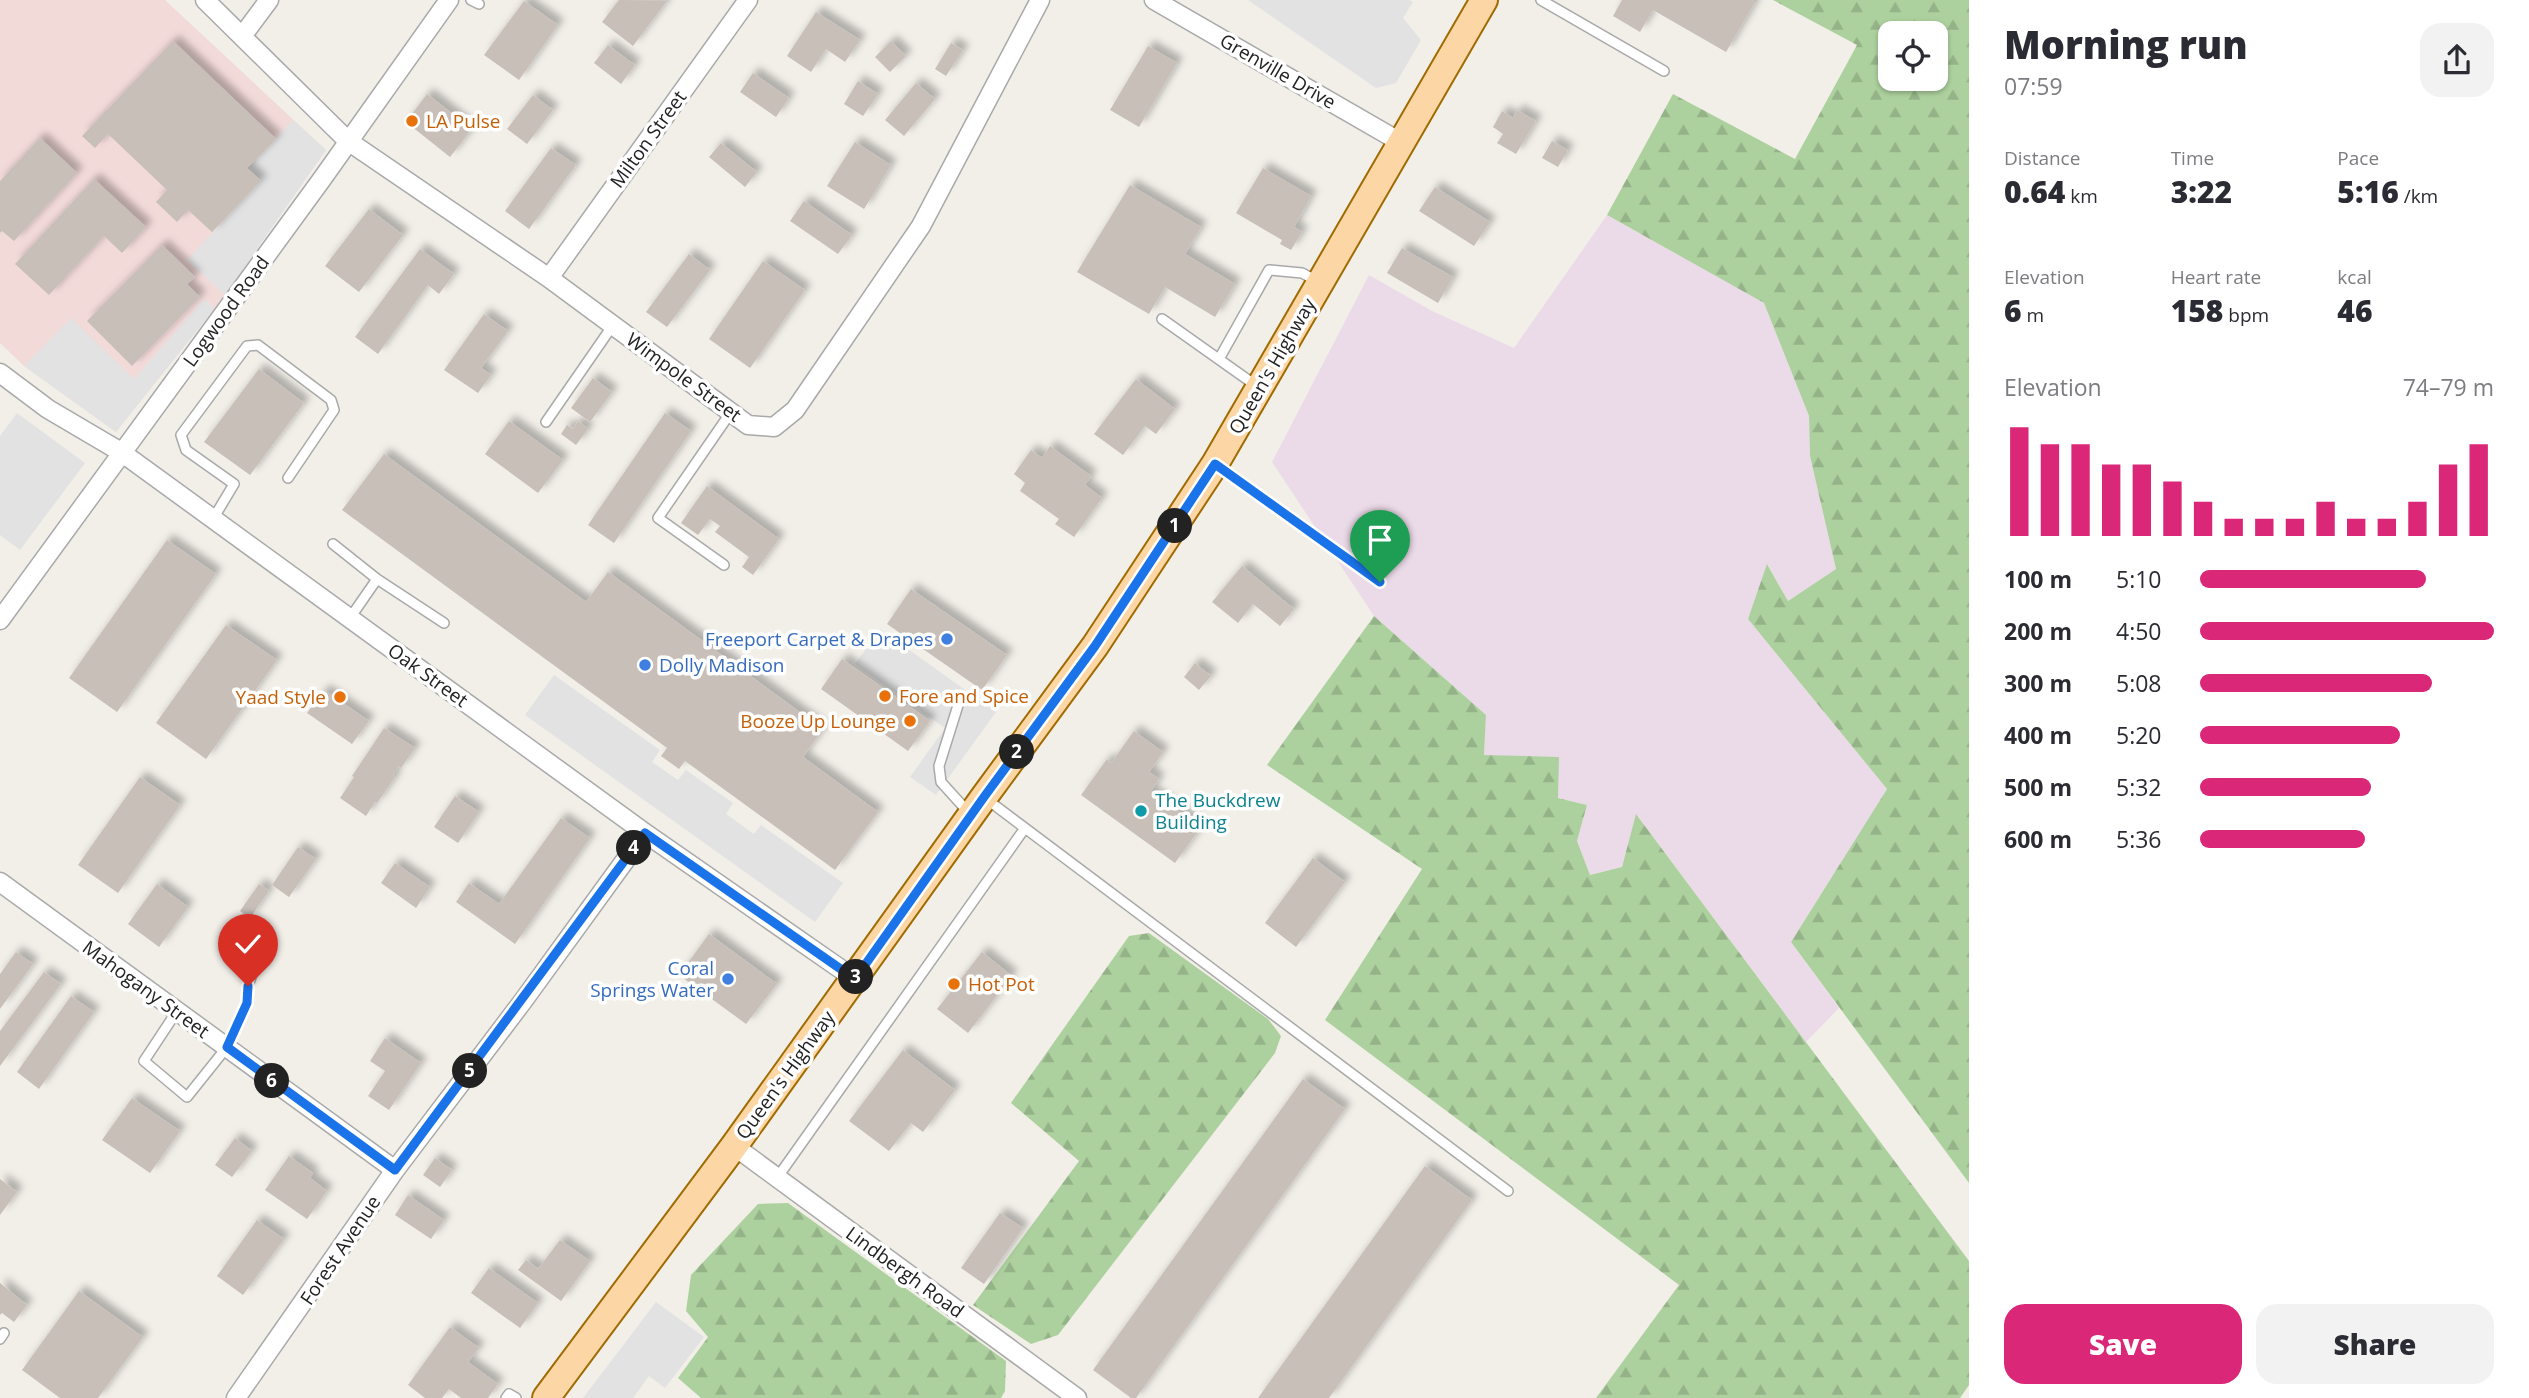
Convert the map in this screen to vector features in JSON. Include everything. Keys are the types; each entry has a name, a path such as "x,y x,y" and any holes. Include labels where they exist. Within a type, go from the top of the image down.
{"main road":[{"name":"Queen's Highway","path":"546,1398 734,1146 1095,646 1215,464 1484,0"}],"street":[{"name":"Wimpole Street","path":"205,0 348,141 549,278 748,425 774,427 795,410 921,226 1040,0"},
{"path":"243,35 269,0"},
{"name":"Logwood Road","path":"0,620 214,329 449,0"},
{"name":"Milton Street","path":"549,278 748,0"},
{"name":"Grenville Drive","path":"1154,0 1402,143"},
{"name":"Oak Street","path":"0,373 48,409 121,452 645,833 855,979"},
{"name":"Forest Avenue","path":"236,1398 395,1170 645,833"},
{"name":"Mahogany Street","path":"0,882 395,1170"},
{"name":"Lindbergh Road","path":"734,1146 1077,1398"}],"lane":[{"path":"1541,0 1664,71"},
{"path":"1219,359 1269,270 1302,273 1321,283"},
{"path":"1162,319 1260,388"},
{"path":"546,422 613,325"},
{"path":"213,519 234,484 186,450 181,435 247,346 258,345 331,400 334,410 288,478"},
{"path":"724,565 658,518 731,412"},
{"path":"1215,464 1380,582"},
{"path":"333,544 377,579 444,624"},
{"path":"350,618 377,579"},
{"path":"960,699 939,766 941,782 977,806 1025,828 1508,1191"},
{"path":"778,1178 1025,828"},
{"path":"177,1011 144,1061 187,1097 227,1047 247,1003 248,986 263,941"},
{"path":"506,1398 509,1394 516,1398"}],"shaded area":[{"path":"0,0 165,0 326,150 215,308 116,432 24,366 0,343"},
{"path":"1248,0 1409,0 1413,2 1403,18 1421,40 1396,83 1376,88"},
{"path":"293,120 326,150 225,295 187,260 260,181 247,168"},
{"path":"1607,215 1764,303 1809,416 1810,456 1836,569 1788,601 1768,565 1748,619 1887,789 1791,942 1839,1008 1806,1042 1637,815 1622,867 1590,875 1577,841 1587,805 1558,798 1484,755 1486,715 1374,616 1272,462 1369,275 1432,311 1514,348"},
{"path":"204,299 215,308 116,432 24,366 71,318 134,379"},
{"path":"17,413 85,463 20,550 0,535 0,436"},
{"path":"880,629 996,712 936,795 910,777 945,728 855,664"},
{"path":"554,675 660,750 652,762 678,780 686,770 733,803 726,814 754,834 761,825 843,883 815,922 525,715"},
{"path":"656,1302 704,1337 665,1388 649,1376 633,1398 583,1398"}],"green space":[{"path":"1773,0 1969,0 1969,1183 1791,942 1887,789 1748,619 1767,564 1788,601 1836,569 1810,456 1809,416 1764,303 1607,215 1673,94 1795,159 1857,45"},
{"path":"1374,616 1486,715 1484,755 1559,757 1558,798 1587,805 1577,841 1590,875 1622,867 1636,814 1969,1261 1969,1385 1960,1398 1596,1398 1679,1285 1325,1020 1422,869 1267,765"},
{"path":"1149,933 1268,1019 1281,1036 1275,1053 1058,1335 1031,1344 973,1305 1079,1161 1011,1103 1129,936"},
{"path":"788,1203 1006,1361 1005,1391 1001,1398 701,1398 678,1378 708,1337 686,1311 691,1275 758,1204"}],"building":[{"path":"619,0 667,1 633,46 602,22"},
{"path":"1622,0 1755,2 1726,52 1653,10 1640,32 1613,16"},
{"path":"524,1 558,25 519,80 484,55"},
{"path":"816,12 860,40 845,62 826,49 811,72 787,56"},
{"path":"173,41 276,139 247,168 261,181 212,232 188,210 177,222 156,202 167,190 108,134 95,148 82,136"},
{"path":"891,41 906,56 890,72 875,57"},
{"path":"951,43 963,50 946,76 935,69"},
{"path":"608,45 635,65 621,84 594,63"},
{"path":"1148,46 1177,63 1139,127 1110,110"},
{"path":"753,73 789,98 776,117 740,92"},
{"path":"858,81 878,94 863,116 844,104"},
{"path":"916,83 935,99 904,136 885,120"},
{"path":"427,94 472,129 450,157 406,122"},
{"path":"533,95 553,110 527,144 507,129"},
{"path":"1517,110 1536,121 1516,154 1497,143 1503,134 1493,127 1502,111 1513,118"},
{"path":"40,138 77,173 14,241 2,231 0,233 0,181"},
{"path":"1552,141 1568,150 1558,167 1542,158"},
{"path":"855,142 891,165 864,209 827,186"},
{"path":"721,143 757,172 745,187 709,157"},
{"path":"551,148 576,165 529,229 505,211"},
{"path":"1263,168 1311,196 1294,227 1302,232 1291,250 1280,244 1282,240 1236,213"},
{"path":"94,179 146,227 122,253 104,236 49,295 15,264"},
{"path":"1130,185 1201,227 1185,254 1235,284 1215,317 1165,287 1149,314 1077,272"},
{"path":"1435,187 1490,222 1474,246 1419,211"},
{"path":"804,201 852,235 838,254 790,221"},
{"path":"369,209 403,235 359,292 325,266"},
{"path":"162,245 195,277 187,284 200,297 132,366 87,321"},
{"path":"1402,248 1453,277 1438,303 1387,273"},
{"path":"420,249 454,274 439,294 428,285 378,354 355,337"},
{"path":"689,254 710,270 667,327 646,312"},
{"path":"763,261 805,290 750,368 709,339"},
{"path":"484,314 508,331 481,368 491,375 478,393 444,370"},
{"path":"259,369 304,403 250,475 204,442"},
{"path":"593,378 612,392 590,422 571,408"},
{"path":"1136,379 1175,409 1156,434 1145,426 1123,455 1094,434"},
{"path":"665,413 691,431 614,543 588,525"},
{"path":"509,421 563,460 538,493 485,454"},
{"path":"578,421 588,429 576,445 561,434 567,425 573,429"},
{"path":"1050,446 1091,476 1085,485 1102,498 1074,537 1055,524 1059,519 1020,491 1025,483 1014,474 1031,450 1042,458"},
{"name":"Dolly Madison","path":"384,454 586,602 608,572 823,729 803,757 878,812 835,870 685,761 679,769 661,756 667,748 342,510"},
{"path":"707,486 779,539 753,575 742,567 749,557 715,532 720,526 710,519 698,535 681,523"},
{"path":"167,540 216,574 117,712 69,678"},
{"path":"1242,566 1294,609 1280,626 1253,604 1238,623 1212,602"},
{"name":"Freeport Carpet & Drapes","path":"911,589 1007,655 982,690 887,624"},
{"path":"226,625 277,660 206,759 156,723"},
{"path":"842,659 930,721 908,751 821,689"},
{"path":"1195,663 1211,676 1199,690 1184,677"},
{"path":"324,690 369,721 352,744 307,713"},
{"path":"384,728 415,748 401,768 399,766 393,775 395,777 366,816 340,798"},
{"name":"The Buckdrew Building","path":"1134,731 1163,752 1149,772 1159,779 1151,791 1201,827 1175,863 1081,795 1107,759 1111,763"},
{"path":"140,777 180,805 118,893 78,865"},
{"path":"455,796 479,812 458,843 434,827"},
{"path":"561,818 590,838 515,944 456,902 469,883 499,904"},
{"path":"298,847 316,859 289,897 272,885"},
{"path":"1313,858 1345,882 1296,947 1265,923"},
{"path":"395,863 430,887 416,908 381,883"},
{"path":"157,884 188,907 159,947 128,924"},
{"path":"259,884 269,891 250,918 240,911"},
{"name":"Coral Springs Water","path":"709,934 777,984 746,1024 679,975"},
{"path":"16,952 33,964 0,1009 0,974"},
{"path":"982,952 1012,976 968,1033 937,1009"},
{"path":"44,972 61,984 0,1066 0,1031"},
{"path":"71,996 94,1012 39,1089 17,1072"},
{"path":"385,1038 421,1063 389,1110 368,1096 385,1071 370,1061"},
{"path":"903,1050 955,1090 923,1132 911,1123 889,1151 849,1121"},
{"path":"1303,1079 1345,1109 1136,1398 1131,1398 1093,1370"},
{"path":"132,1098 180,1131 150,1173 102,1140"},
{"path":"235,1138 252,1151 232,1177 215,1165"},
{"path":"289,1156 313,1173 310,1178 327,1191 307,1219 265,1190"},
{"path":"435,1158 452,1170 440,1187 423,1175"},
{"path":"1425,1166 1472,1200 1329,1398 1258,1398"},
{"path":"0,1179 17,1192 0,1215"},
{"path":"408,1195 444,1220 431,1239 395,1215"},
{"path":"1000,1213 1023,1228 984,1284 961,1268"},
{"path":"257,1220 284,1239 243,1295 217,1276"},
{"path":"560,1240 590,1261 561,1301 518,1270 526,1260 538,1269"},
{"path":"489,1268 538,1303 520,1328 471,1293"},
{"path":"0,1283 27,1305 14,1322 2,1313 0,1315"},
{"path":"79,1291 143,1337 98,1398 60,1398 22,1370"},
{"path":"450,1327 479,1348 468,1362 498,1384 488,1398 461,1398 449,1389 442,1398 425,1398 408,1385"}],"place":[{"name":"LA Pulse","path":"412,121"},
{"name":"Freeport Carpet & Drapes","path":"947,639"},
{"name":"Dolly Madison","path":"645,665"},
{"name":"Fore and Spice","path":"885,696"},
{"name":"Yaad Style","path":"340,697"},
{"name":"Booze Up Lounge","path":"910,721"},
{"name":"The Buckdrew Building","path":"1141,811"},
{"name":"Coral Springs Water","path":"728,979"},
{"name":"Hot Pot","path":"954,984"}],"route":[{"path":"248,986 247,1003 227,1047 395,1170 523,1001 645,833 855,979 1095,646 1215,464 1380,582"}]}
